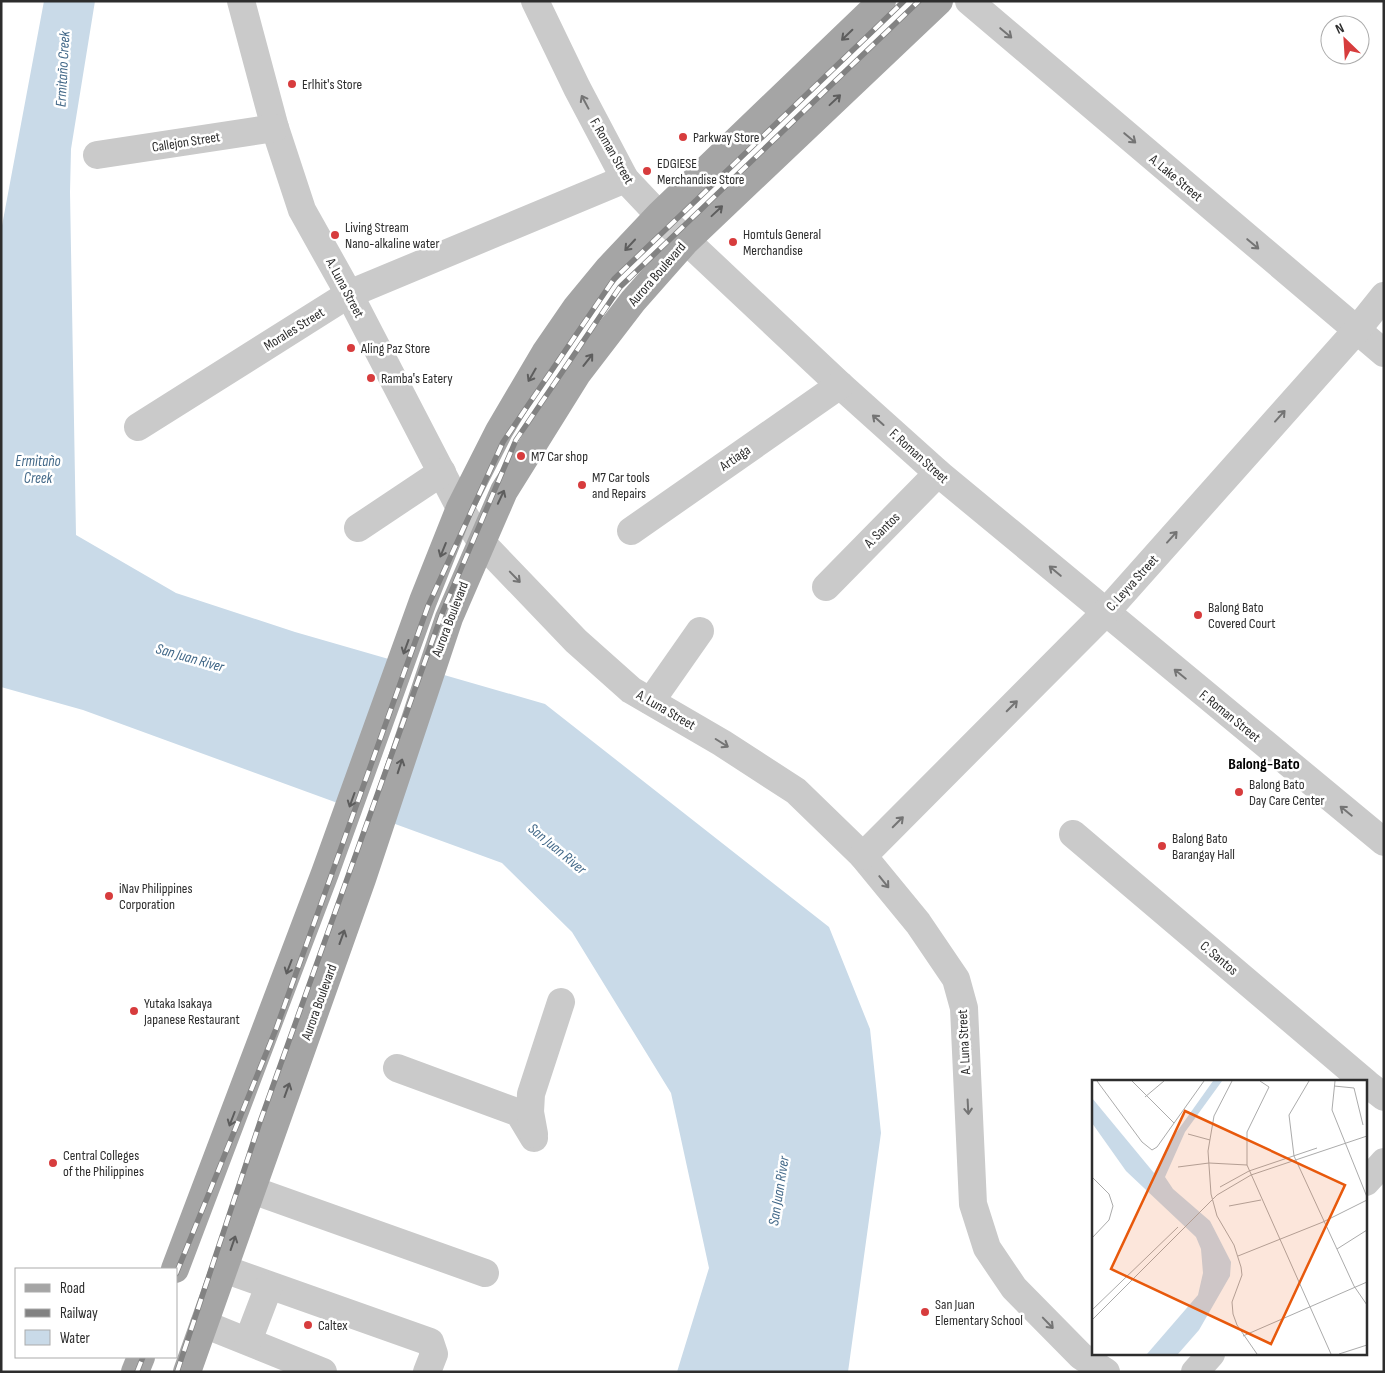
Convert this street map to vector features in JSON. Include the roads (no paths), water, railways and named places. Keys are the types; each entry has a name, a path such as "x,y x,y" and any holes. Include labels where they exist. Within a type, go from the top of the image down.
{"main road":[{"path":"175,1268 326,873 423,601 460,508 499,431 545,353 576,308 609,268 659,215 882,1"},
{"name":"Aurora Boulevard","path":"187,1372 362,879 448,618 504,491 577,374 633,301 686,241 939,1"},
{"path":"210,1177 252,1190"},
{"path":"136,1372 141,1358"}],"street":[{"name":"A. Luna Street","path":"241,1 275,128 302,210 349,294 460,508 481,542 576,641 631,690 722,743 796,791 863,856 918,923 956,979 964,1008 973,1204 987,1248 1014,1288 1081,1356 1106,1372"},
{"name":"F. Roman Street","path":"535,1 625,179 659,215 840,385 938,473 1384,842"},
{"name":"A. Lake Street","path":"969,1 1384,353"},
{"name":"Callejon Street","path":"97,155 275,128"},
{"name":"Morales Street","path":"138,427 349,294 625,179"},
{"name":"C. Leyva Street","path":"863,856 1105,613 1356,331 1384,296"},
{"name":"Artiaga","path":"631,531 840,385"},
{"path":"358,528 442,472"},
{"name":"A. Santos","path":"826,587 938,473"},
{"path":"651,702 700,631"},
{"name":"C. Santos","path":"1073,834 1364,1080"},
{"path":"397,1068 519,1113 534,1138 530,1112 531,1094 561,1002"},
{"name":"C. Santos","path":"1368,1084 1384,1097"},
{"path":"1368,1180 1384,1162"},
{"path":"252,1190 485,1273"},
{"path":"224,1268 268,1286 430,1342 434,1354 427,1372"},
{"path":"248,1341 268,1286"},
{"path":"204,1324 323,1372"},
{"path":"1195,1372 1209,1356"}],"water":[{"path":"44,1 95,1 71,149 70,192 76,535 176,593 295,632 545,704 829,927 870,1029 881,1133 848,1372 677,1372 709,1268 671,1093 572,932 502,863 83,710 1,687 1,231"}],"railway":[{"path":"178,1269 276,1029 428,606 503,442 614,279 904,1"},
{"path":"177,1372 260,1122 443,611 516,440 620,287 919,1"},
{"path":"137,1372 143,1358"}],"place":[{"name":"Erlhit's Store","path":"292,84"},
{"name":"Parkway Store","path":"683,137"},
{"name":"EDGIESE Merchandise Store","path":"647,171"},
{"name":"Living Stream Nano-alkaline water","path":"335,235"},
{"name":"Homtuls General Merchandise","path":"733,242"},
{"name":"Aling Paz Store","path":"351,348"},
{"name":"Ramba's Eatery","path":"371,378"},
{"name":"M7 Car shop","path":"521,456"},
{"name":"M7 Car tools and Repairs","path":"582,485"},
{"name":"Balong Bato Covered Court","path":"1198,615"},
{"name":"Balong Bato Day Care Center","path":"1239,792"},
{"name":"Balong Bato Barangay Hall","path":"1162,846"},
{"name":"iNav Philippines Corporation","path":"109,896"},
{"name":"Yutaka Isakaya Japanese Restaurant","path":"134,1011"},
{"name":"Central Colleges of the Philippines","path":"53,1163"},
{"name":"San Juan Elementary School","path":"925,1312"},
{"name":"Caltex","path":"308,1325"}],"district":[{"name":"Balong-Bato","path":"1264,764"}],"water label":[{"name":"Ermitaño Creek","path":"63,69"},
{"name":"Ermitaño Creek","path":"38,470"},
{"name":"San Juan River","path":"190,658"},
{"name":"San Juan River","path":"557,849"},
{"name":"San Juan River","path":"779,1191"}]}
